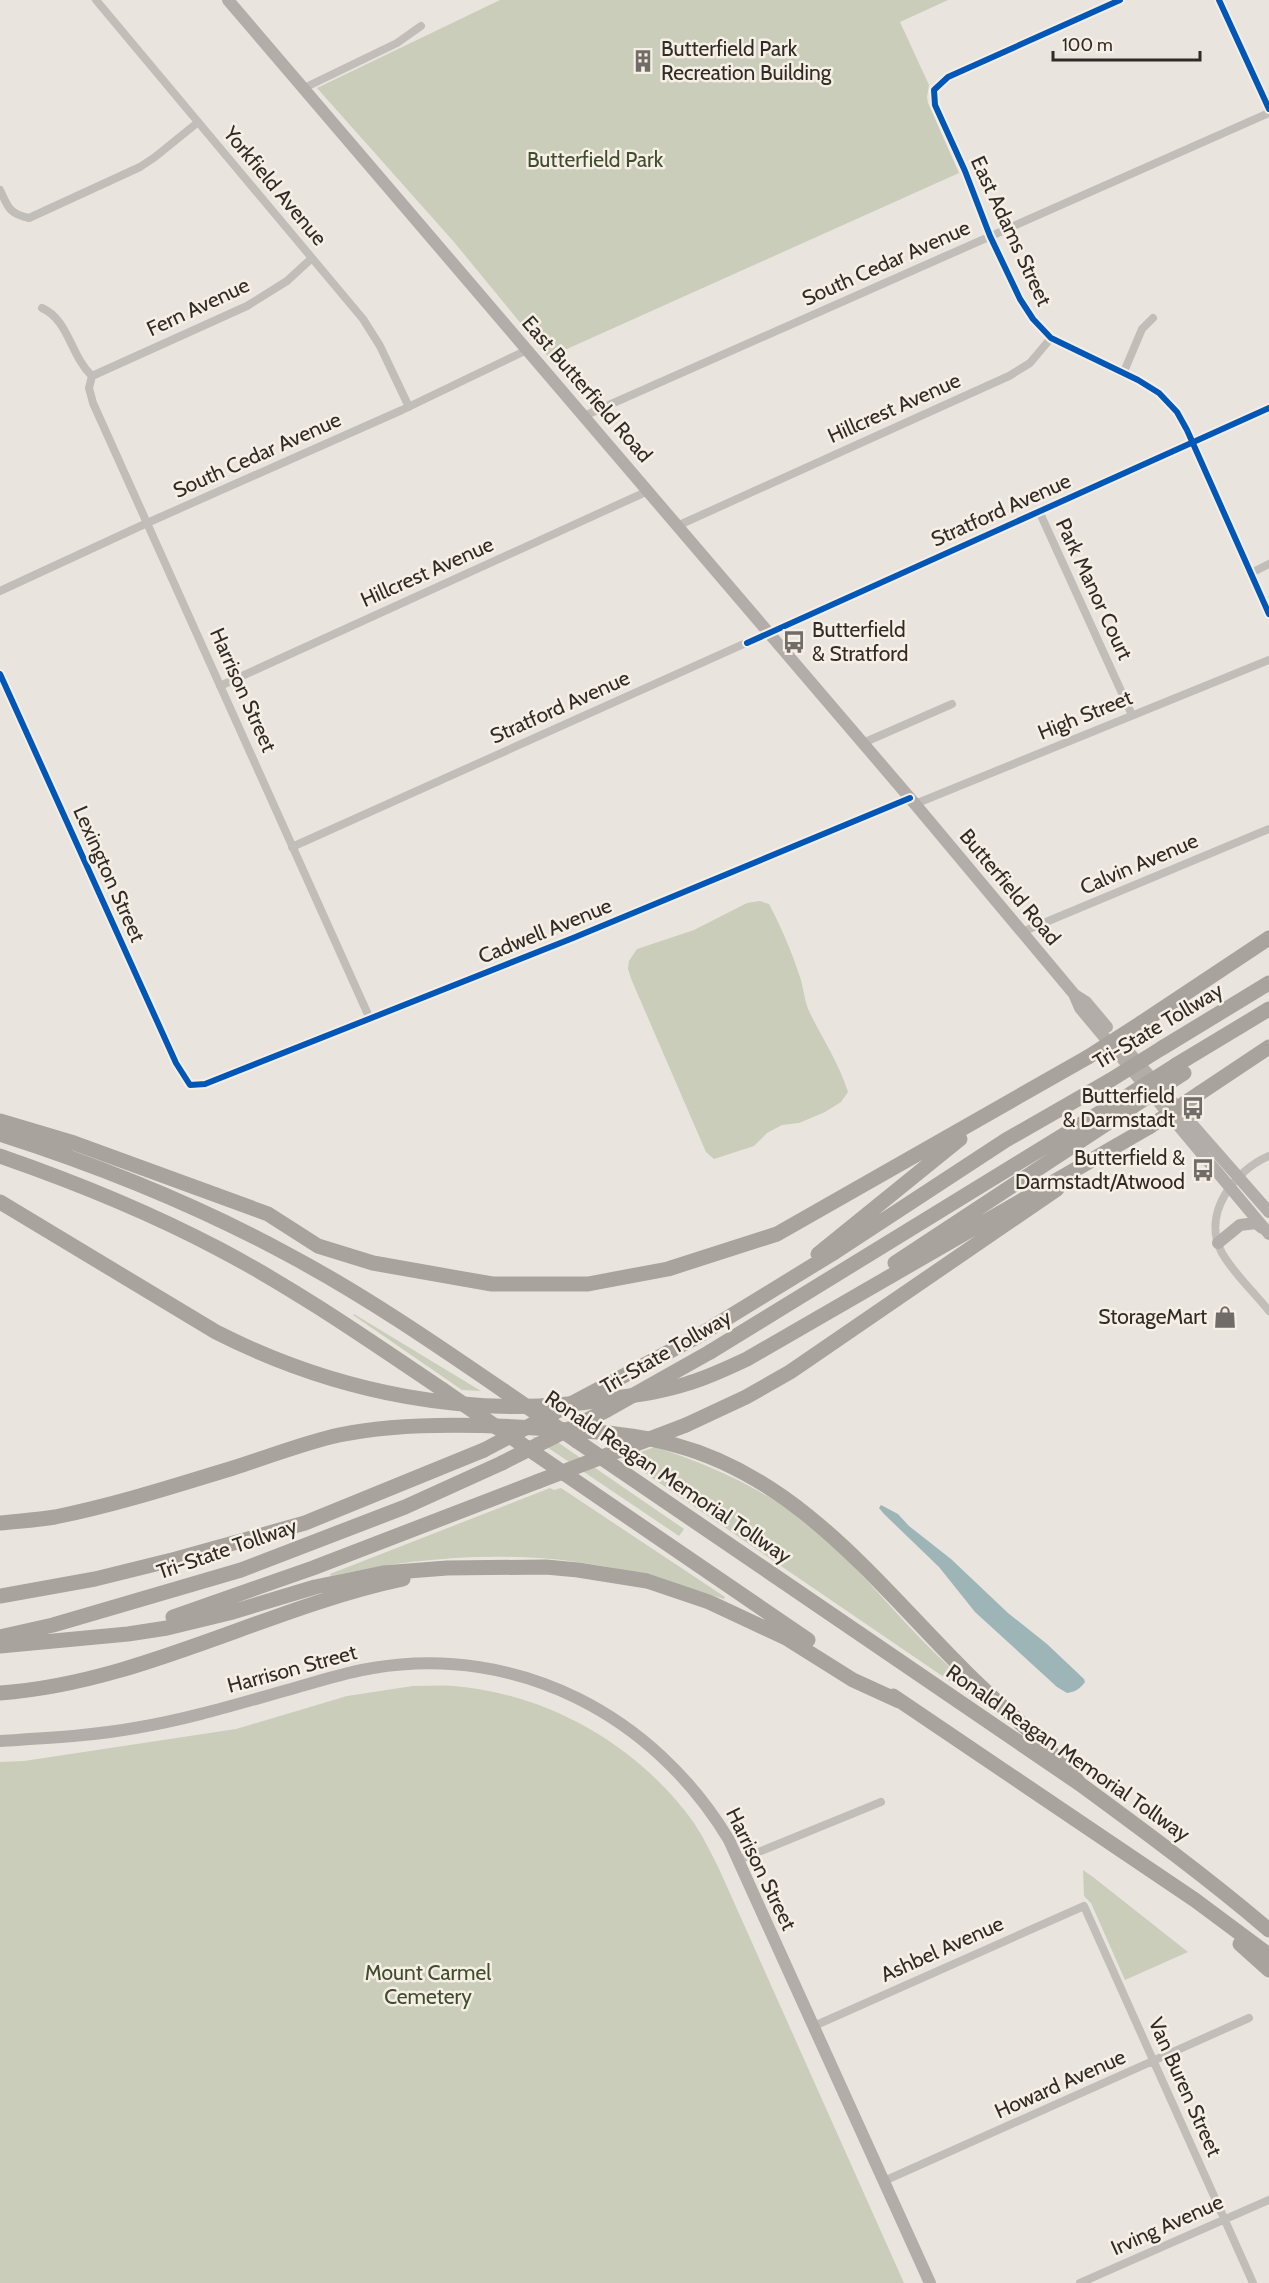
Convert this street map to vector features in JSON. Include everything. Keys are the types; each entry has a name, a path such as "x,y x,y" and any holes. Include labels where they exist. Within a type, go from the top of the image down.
{"highway":[{"path":"0,1120 74,1143 268,1214 318,1246 373,1263 492,1284 588,1284 668,1269 777,1234 1088,1057 1269,938"},
{"name":"Tri-State Tollway","path":"0,1596 95,1579 305,1523 484,1450 693,1339 779,1287 1006,1140 1109,1081 1269,982"},
{"name":"Tri-State Tollway","path":"0,1637 53,1625 241,1570 405,1507 502,1462 607,1410 710,1352 1128,1103 1237,1028 1269,1009"},
{"path":"86,1638 162,1620 313,1568 686,1425 746,1397 790,1372 1149,1126 1269,1047"},
{"path":"810,1324 841,1299 1128,1103"},
{"path":"779,1287 837,1237 996,1110"},
{"path":"0,1202 182,1312 250,1349 327,1378 430,1401 534,1406 584,1404 643,1395 690,1383 778,1343 1149,1126"},
{"name":"Ronald Reagan Memorial Tollway","path":"0,1134 130,1180 244,1232 290,1255 374,1305 504,1391 1080,1784 1233,1899 1269,1930"},
{"path":"0,1156 102,1194 218,1249 266,1276 443,1390 1195,1900 1269,1955"},
{"path":"0,1523 53,1517 161,1490 320,1440 372,1430 473,1424 619,1434 673,1444 720,1461 761,1481 823,1528 869,1570 963,1670 1061,1761 1080,1784"},
{"path":"0,1646 167,1628 351,1579 418,1569 546,1567 647,1581 682,1592 786,1638 853,1680 899,1701"},
{"path":"0,1693 39,1689 109,1674 351,1592 424,1575 475,1568"},
{"path":"1195,1900 1269,1970"}],"main road":[{"name":"East Butterfield Road","path":"228,0 913,801"},
{"name":"Butterfield Road","path":"913,801 1074,994 1086,1002 1234,1181 1269,1234"},
{"name":"Butterfield Road","path":"1234,1181 1269,1212"},
{"path":"1218,1243 1240,1225 1256,1223 1269,1234"},
{"name":"Harrison Street","path":"0,1741 135,1728 218,1709 373,1668 412,1664 478,1667 514,1674 548,1685 585,1702 636,1733 661,1753 697,1793 719,1823 739,1860 930,2283"}],"street":[{"name":"Yorkfield Avenue","path":"96,0 373,332 409,407"},
{"name":"East Adams Street","path":"1120,0 948,77 934,90 935,105 965,171 990,236 1026,310 1050,338 1153,388 1169,403 1192,442 1269,614"},
{"path":"1220,0 1269,111"},
{"path":"304,88 397,43 421,26"},
{"name":"South Cedar Avenue","path":"584,416 1269,111"},
{"path":"0,190 8,208 17,216 29,218 140,167 197,123"},
{"name":"Fern Avenue","path":"92,376 247,306 287,281 312,258"},
{"path":"42,308 53,313 62,324 76,356 92,376"},
{"path":"1123,374 1142,329 1153,318"},
{"name":"Hillcrest Avenue","path":"677,526 1010,376 1030,363 1050,338"},
{"name":"South Cedar Avenue","path":"0,591 409,407 527,350"},
{"name":"Harrison Street","path":"92,376 89,388 93,404 370,1019"},
{"name":"Stratford Avenue","path":"292,847 1269,408"},
{"name":"Hillcrest Avenue","path":"220,686 648,491"},
{"name":"Park Manor Court","path":"1039,511 1132,715"},
{"path":"1251,573 1269,564"},
{"name":"High Street","path":"913,801 1269,660"},
{"name":"Lexington Street","path":"0,675 176,1063 190,1085"},
{"path":"863,742 952,704"},
{"name":"Cadwell Avenue","path":"190,1085 205,1084 913,801"},
{"name":"Calvin Avenue","path":"1022,932 1269,829"},
{"path":"1269,1156 1253,1164 1234,1181 1217,1220 1218,1243 1230,1264 1269,1311"},
{"path":"739,1860 881,1802"},
{"name":"Ashbel Avenue","path":"814,2026 1084,1906"},
{"name":"Van Buren Street","path":"1084,1906 1253,2283"},
{"name":"Howard Avenue","path":"884,2181 1249,2018"},
{"name":"Irving Avenue","path":"1080,2283 1269,2200"}],"green space":[{"name":"Butterfield Park","path":"500,0 948,0 900,22 929,85 928,103 959,173 558,353 550,359 454,242 317,88"},
{"path":"760,901 769,904 782,931 800,977 808,1008 848,1092 841,1102 825,1112 799,1123 782,1125 767,1133 754,1146 714,1159 706,1152 632,981 628,969 629,961 637,949 694,930 747,903"},
{"path":"354,1314 481,1391 462,1390"},
{"path":"532,1437 553,1439 684,1529 679,1536"},
{"path":"655,1447 729,1476 764,1494 815,1529 927,1645 979,1695 976,1699 623,1458"},
{"path":"550,1488 554,1490 561,1488 725,1597 724,1599 633,1572 596,1565 515,1557 453,1558 392,1565 331,1576 330,1574"},
{"name":"Mount Carmel Cemetery","path":"413,1686 454,1686 489,1691 524,1700 557,1713 619,1748 647,1770 672,1795 698,1829 720,1871 904,2283 0,2283 0,1762 24,1761 236,1729 347,1696"},
{"path":"1083,1870 1188,1952 1125,1980 1091,1903 1084,1896"}],"water":[{"path":"881,1505 898,1514 909,1526 951,1559 1008,1613 1047,1644 1085,1682 1077,1690 1067,1693 1057,1687 975,1612 939,1567 884,1514 879,1508"}],"cycle path":[{"path":"1120,0 948,77 934,90 935,105 965,171 990,236 1020,299 1033,319 1051,338 1138,380 1159,393 1177,412 1269,614"},
{"path":"1219,0 1269,109"},
{"path":"747,643 1269,408"},
{"path":"0,674 176,1063 190,1085 205,1084 573,938 910,798"}],"place":[{"name":"Butterfield Park Recreation Building","path":"643,61"},
{"name":"Butterfield & Stratford","path":"794,642"},
{"name":"Butterfield & Darmstadt","path":"1193,1108"},
{"name":"Butterfield & Darmstadt/Atwood","path":"1203,1170"},
{"name":"StorageMart","path":"1225,1317"}]}
